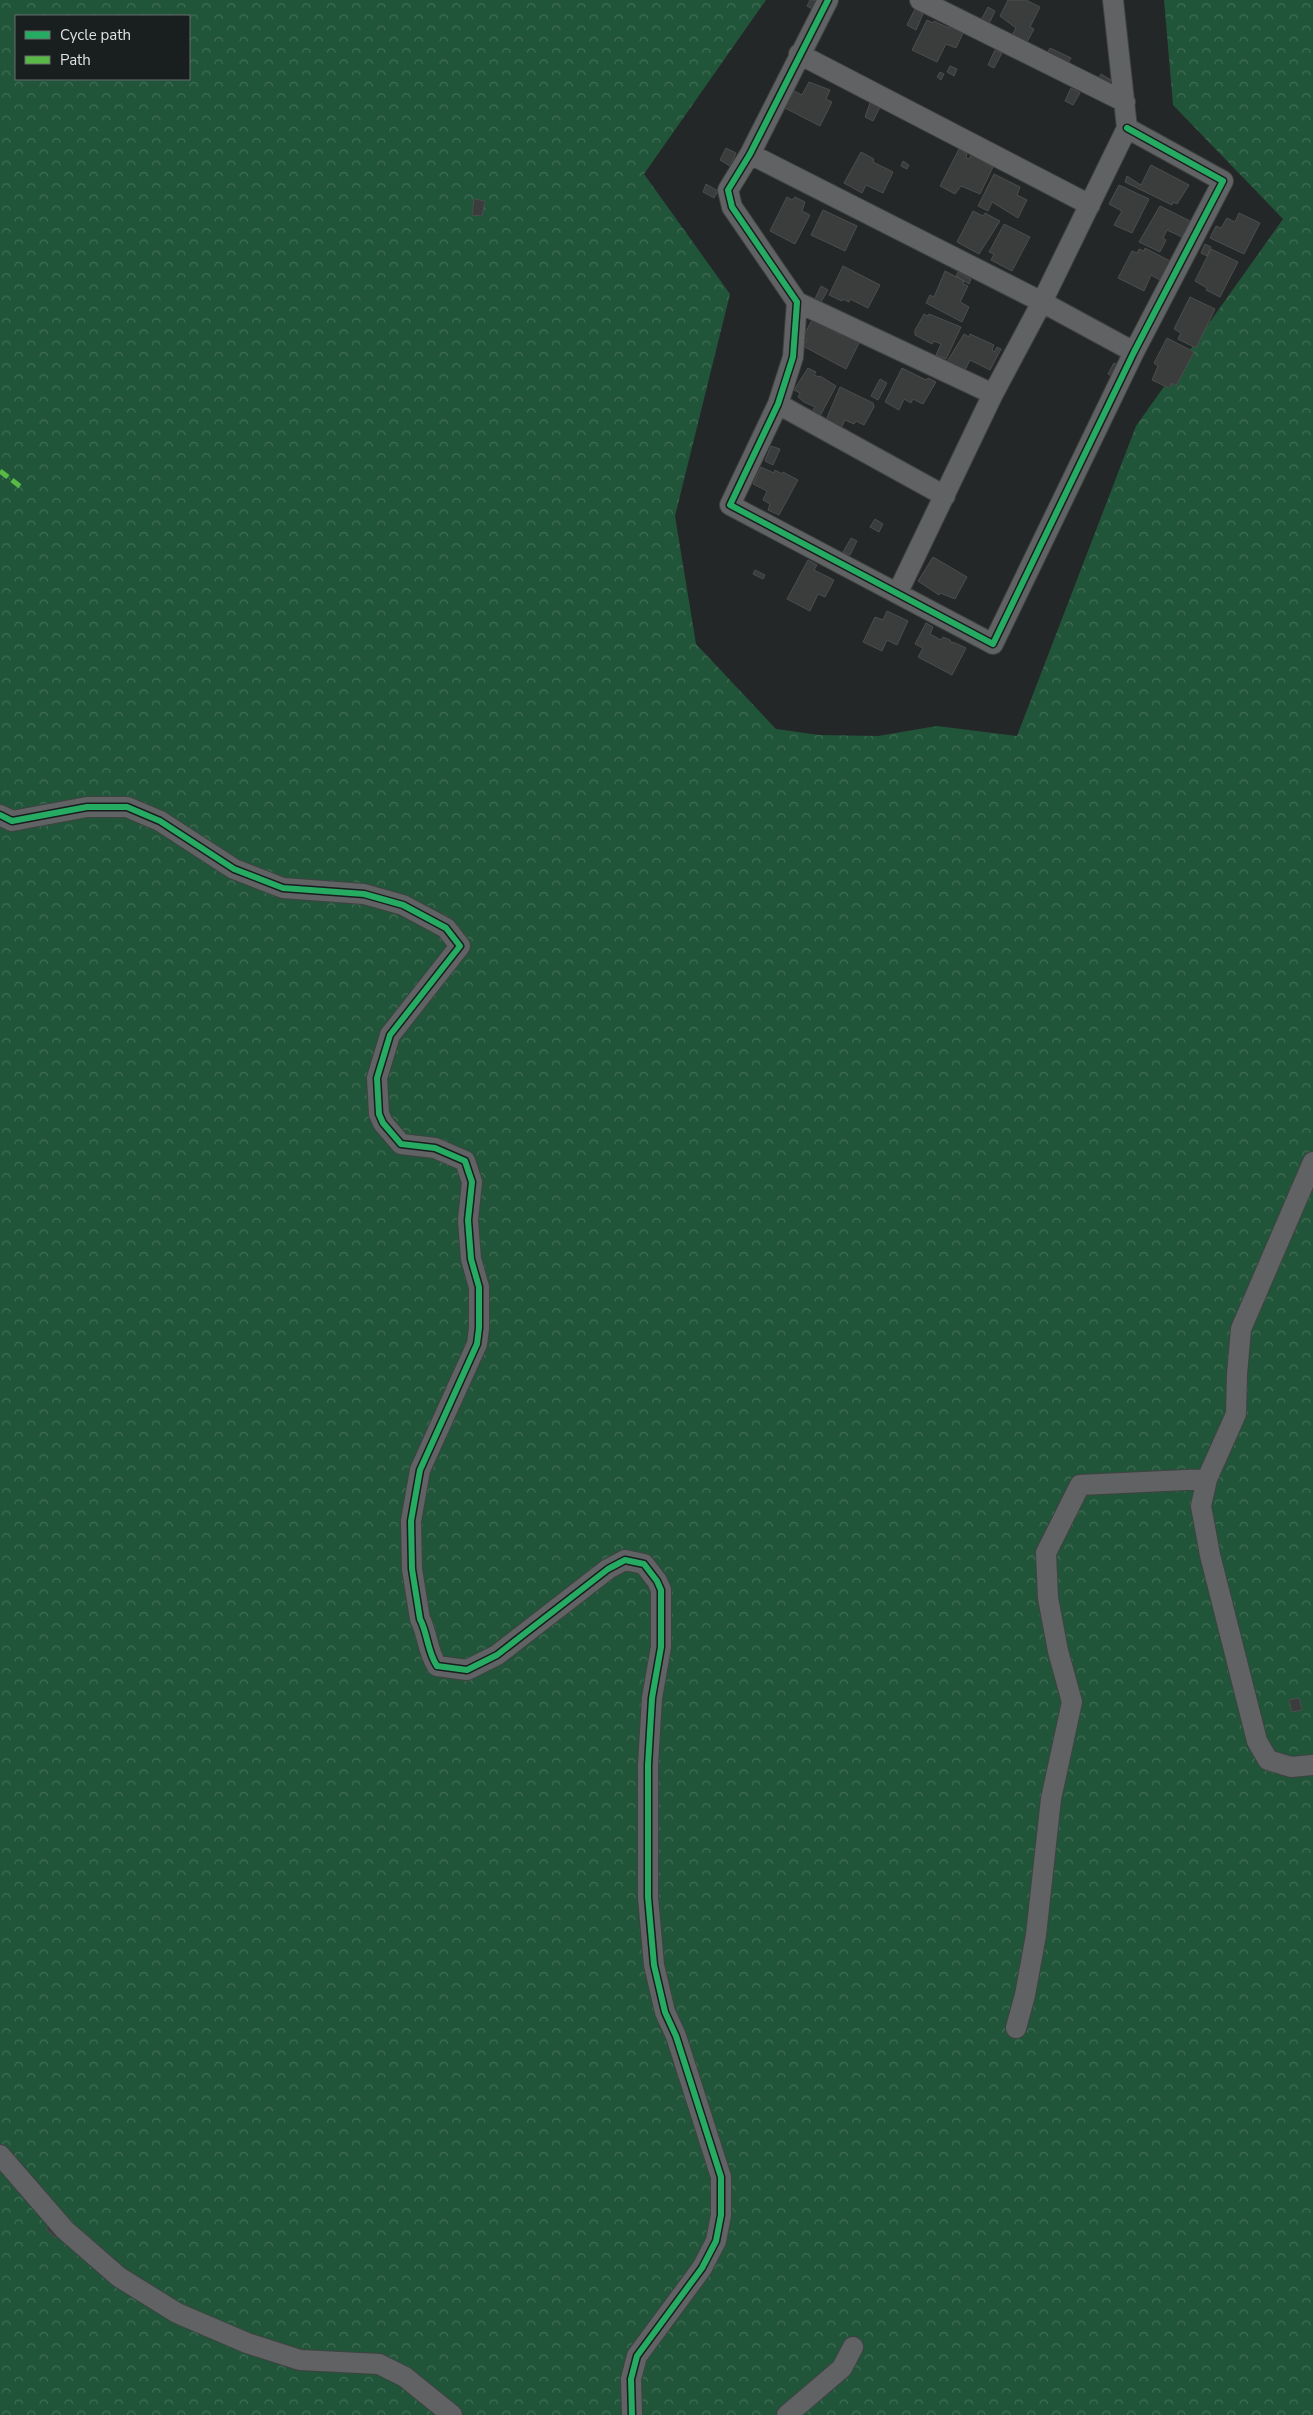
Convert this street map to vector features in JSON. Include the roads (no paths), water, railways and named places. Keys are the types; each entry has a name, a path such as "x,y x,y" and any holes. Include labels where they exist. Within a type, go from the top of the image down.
{"street":[{"path":"828,0 750,154 728,190 732,207 797,302 993,394"},
{"path":"920,0 1126,102"},
{"path":"898,592 993,394 1042,302 1126,128 1126,102 1113,0"},
{"path":"800,54 1090,205"},
{"path":"797,302 793,357 778,404 730,505 898,592 992,644 1134,352 1223,181 1126,128"},
{"path":"750,154 1042,302 1134,352"},
{"path":"778,404 945,496"},
{"path":"0,815 12,821 87,807 127,807 160,821 234,869 283,888 364,894 403,905 446,928 460,946 390,1035 377,1078 379,1114 382,1123 401,1144 435,1148 465,1161 472,1182 468,1220 471,1259 478,1287 477,1344 420,1470 411,1521 412,1569 420,1619 424,1626 430,1654 437,1666 467,1670 497,1654 608,1569 625,1560 644,1564 657,1581 661,1590 661,1647 652,1698 648,1766 648,1897 654,1963 665,2012 676,2036 721,2177 721,2215 716,2241 702,2268 637,2356 631,2378 632,2415"},
{"path":"1313,1162 1241,1330 1236,1414 1207,1479 1201,1506 1210,1555 1257,1741 1268,1760 1291,1768 1313,1765"},
{"path":"1016,2028 1025,1995 1036,1934 1051,1799 1072,1702 1058,1650 1048,1598 1046,1553 1080,1484 1207,1479"},
{"path":"0,2155 65,2230 119,2277 177,2313 247,2343 300,2360 379,2364 405,2377 452,2415"},
{"path":"787,2415 842,2368 853,2347"}]}
